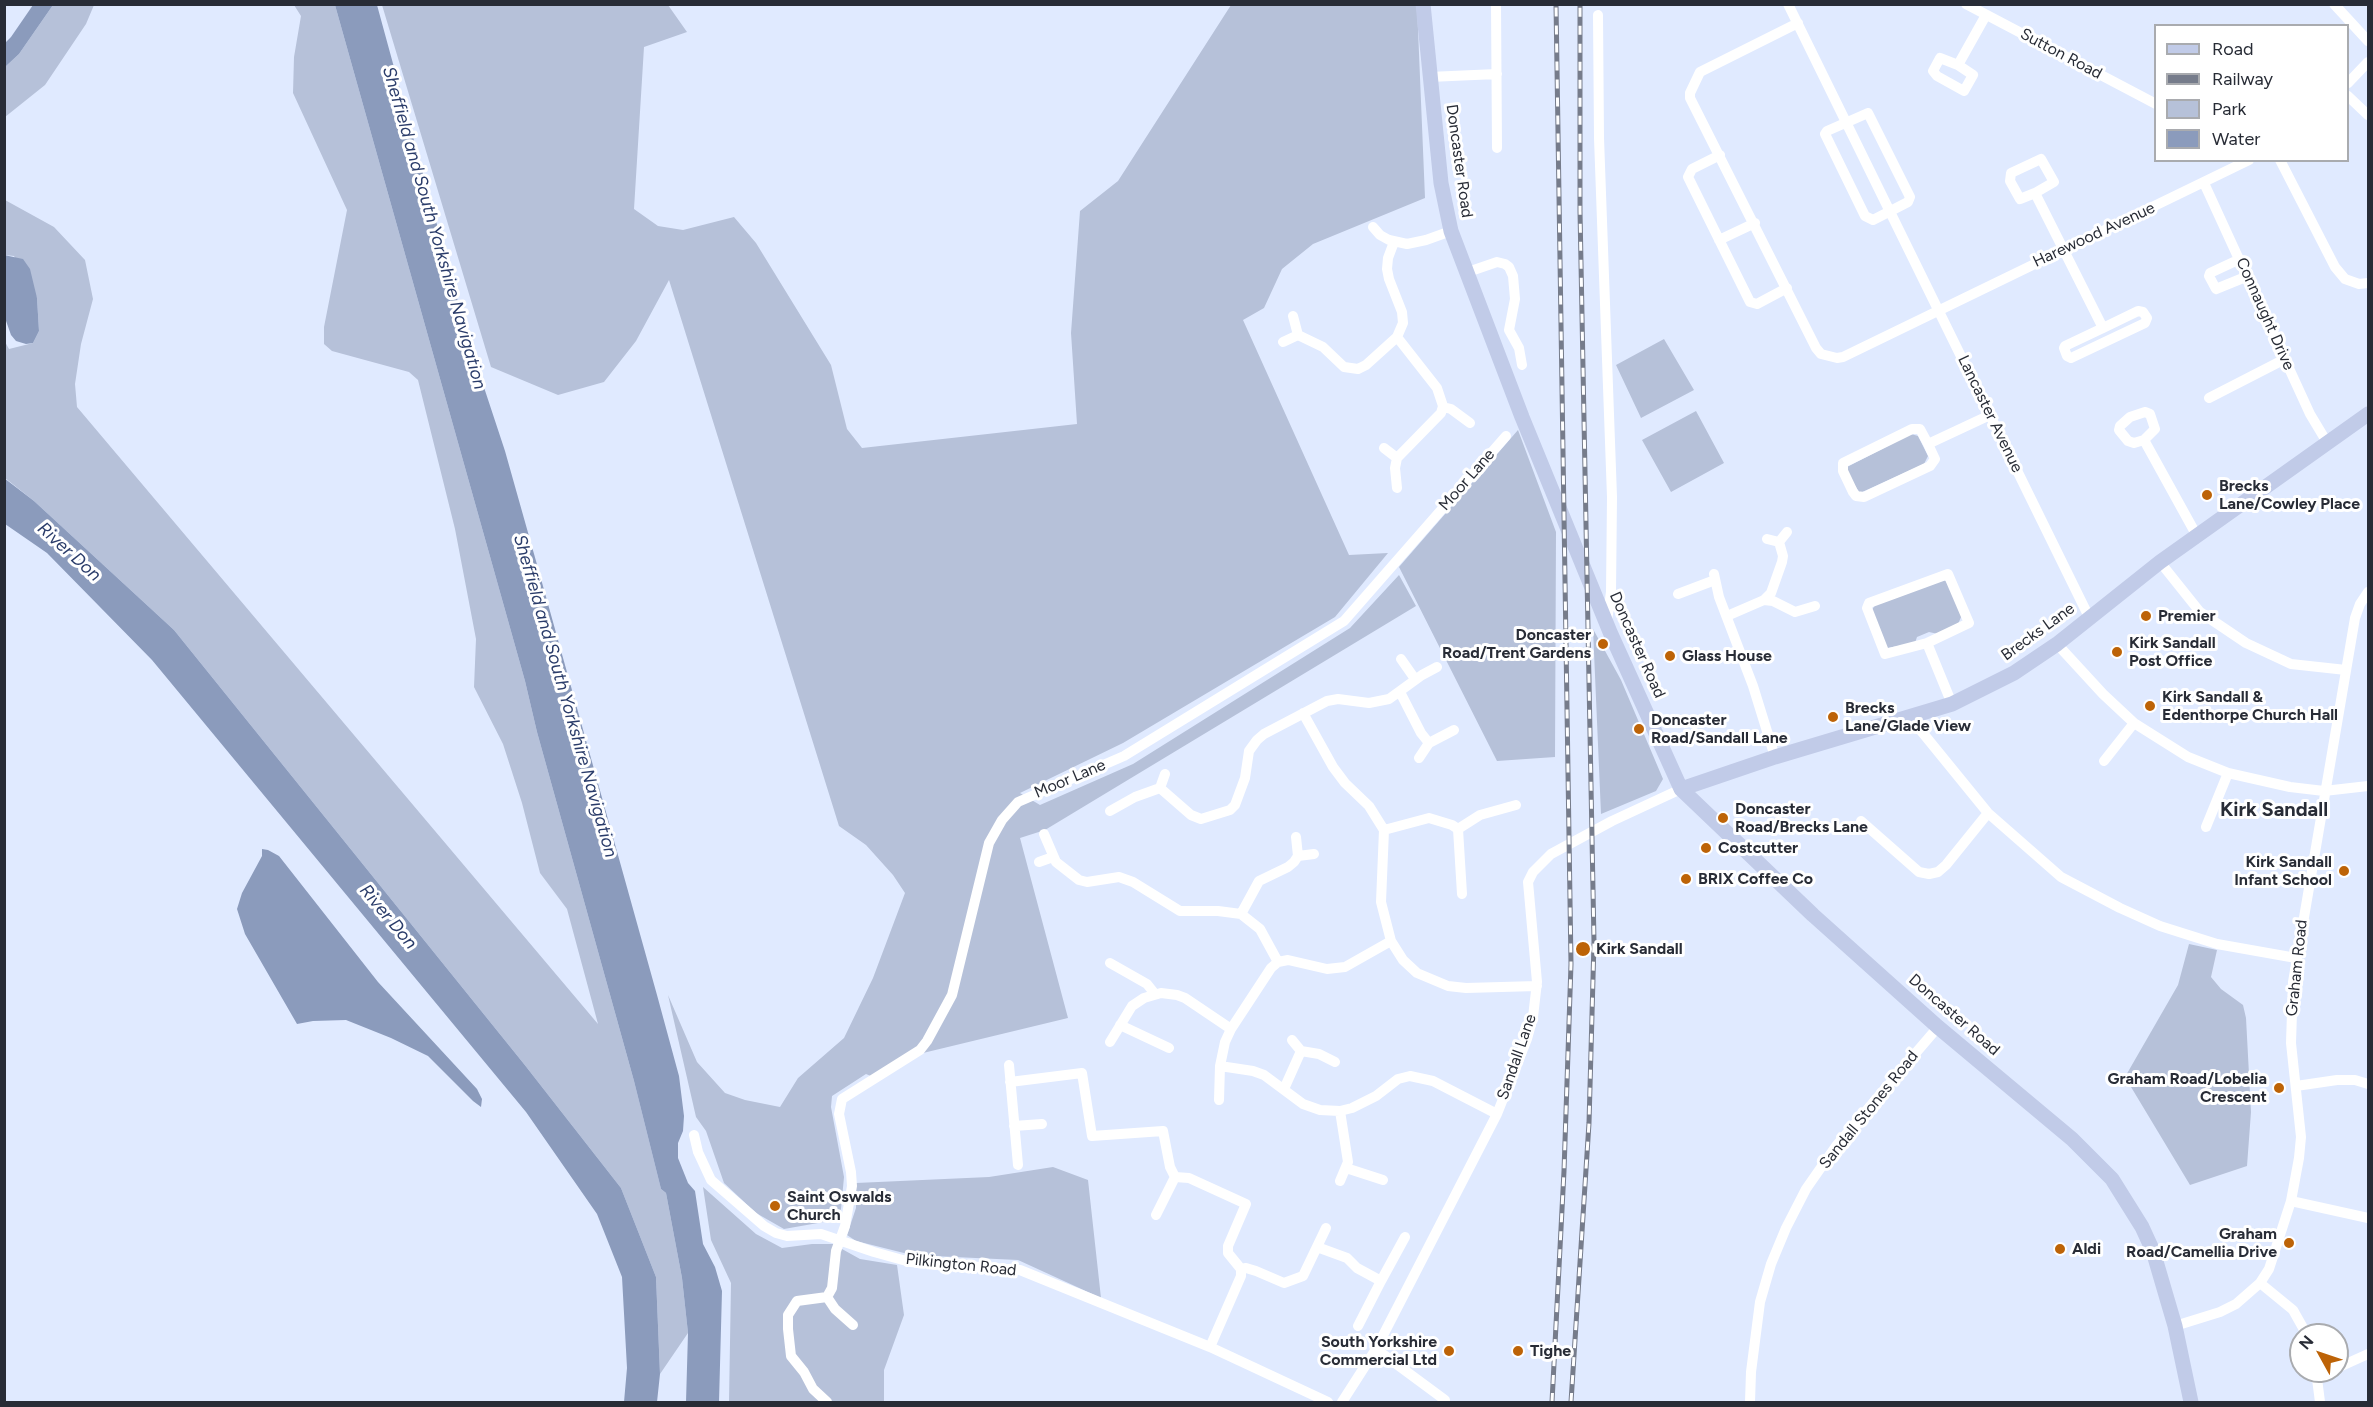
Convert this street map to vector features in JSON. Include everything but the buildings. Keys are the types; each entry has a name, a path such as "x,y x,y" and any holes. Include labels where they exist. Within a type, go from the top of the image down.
{"street":[{"name":"Doncaster Road","path":"1423,4 1442,183 1451,231 1608,628 1681,789 1813,915 1938,1027 2072,1139 2112,1179 2142,1227 2153,1251 2175,1326 2191,1402"},
{"path":"1496,4 1497,148"},
{"name":"Lancaster Avenue","path":"1788,4 2089,617"},
{"name":"Sutton Road","path":"1966,4 2154,103"},
{"path":"2335,5 2368,41"},
{"path":"1598,15 1599,138 1612,496 1611,592 1608,628"},
{"path":"1958,65 1986,15"},
{"path":"1720,155 1692,169 1688,177 1750,302 1754,305 1787,288 1755,223 1720,155 1690,98 1696,76 1700,72 1798,23"},
{"path":"2349,82 2368,62"},
{"path":"1429,77 1497,74"},
{"path":"2349,97 2368,115"},
{"path":"1868,113 1910,197 1908,202 1890,212 1873,220 1865,216 1825,137 1827,131 1868,113"},
{"path":"2281,162 2335,267 2345,279 2351,282 2368,283"},
{"name":"Harewood Avenue","path":"1787,288 1816,348 1821,354 1837,358 2204,183 2231,164"},
{"name":"Connaught Drive","path":"2204,183 2310,414 2328,444"},
{"path":"2035,193 2103,328"},
{"path":"1719,240 1755,223"},
{"path":"1373,227 1380,235 1394,242 1415,243 1451,231"},
{"path":"1293,316 1298,335 1323,347 1344,368 1358,369 1366,365 1397,337 1403,322 1402,312 1387,269 1394,242"},
{"path":"2240,259 2210,273 2209,276 2216,289 2248,276"},
{"path":"1466,273 1497,262 1509,267 1513,276 1515,299 1509,330 1519,348 1522,365"},
{"path":"2138,311 2144,312 2146,318 2145,323 2071,357 2067,356 2064,349 2066,346 2103,328 2138,311"},
{"path":"1283,342 1298,335"},
{"path":"1397,337 1437,388 1443,407 1441,413 1397,458 1395,468 1397,488"},
{"path":"2209,398 2285,358"},
{"path":"1443,407 1451,409 1470,423"},
{"name":"Brecks Lane","path":"1681,789 1775,756 1952,704 2014,673 2057,644 2160,562 2368,414"},
{"path":"1929,444 1990,415"},
{"path":"1912,429 1920,429 1929,444 1935,459 1934,463 1864,497 1856,496 1842,471 1844,463 1850,459 1912,429"},
{"name":"Moor Lane","path":"828,1297 832,1288 834,1262 845,1226 852,1186 839,1114 842,1099 920,1050 927,1041 952,995 989,843 1002,820 1018,801 1124,756 1344,621 1506,436"},
{"path":"2144,440 2197,536"},
{"path":"1384,448 1397,458"},
{"path":"1779,542 1787,532"},
{"path":"1767,539 1779,542"},
{"path":"1727,616 1764,600 1770,593 1782,562 1783,556 1779,542"},
{"path":"2160,562 2200,612 2239,639 2291,664 2346,670"},
{"path":"1948,574 1969,623 1928,643 1885,654 1867,605 1948,574"},
{"path":"1678,594 1714,577 1719,597 1754,686 1775,756"},
{"name":"Graham Road","path":"2175,1326 2220,1312 2236,1304 2260,1283 2269,1269 2291,1201 2301,1137 2291,1043 2296,958 2355,618 2368,592"},
{"path":"1764,600 1773,601 1795,612 1815,606"},
{"path":"1928,643 1952,704"},
{"path":"2057,644 2103,694 2134,723 2188,757 2228,773 2290,787 2324,791 2368,786"},
{"path":"1401,659 1415,679"},
{"path":"1160,788 1191,815 1201,819 1230,810 1235,805 1245,778 1249,751 1257,740 1327,701 1338,699 1369,703 1389,699 1415,679 1437,667"},
{"path":"1400,692 1421,733 1429,743"},
{"path":"1303,713 1333,767 1345,783 1369,806 1384,830 1382,903 1391,941 1403,960 1417,973 1448,986 1466,988 1537,986"},
{"path":"1909,716 1988,813 2061,877 2160,926 2217,944 2296,958"},
{"path":"2104,761 2134,723"},
{"path":"1419,758 1429,743 1454,730"},
{"path":"2206,827 2228,773"},
{"path":"1160,788 1165,774"},
{"path":"1110,812 1135,796 1160,788"},
{"name":"Sandall Lane","path":"1342,1402 1376,1349 1497,1114 1527,1039 1533,1017 1537,986 1528,882 1533,872 1551,854 1612,820 1681,789"},
{"path":"1458,829 1480,815 1516,805"},
{"path":"1861,821 1920,872 1929,874 1938,872 1946,865 1988,813"},
{"path":"1384,830 1429,818 1458,829"},
{"path":"1458,829 1462,894"},
{"path":"1044,834 1053,857 1062,869 1079,880 1086,882 1119,877 1133,882 1180,911 1218,911 1241,914 1260,929 1278,963"},
{"path":"1296,837 1298,856"},
{"path":"1241,914 1259,881 1288,867 1298,856 1314,854"},
{"path":"1040,862 1053,857"},
{"path":"1219,1100 1222,1052 1231,1029 1271,968 1288,960 1336,969 1345,967 1391,941"},
{"path":"1110,963 1147,984 1155,994"},
{"path":"1110,1042 1132,1005 1155,994 1168,993 1185,998 1231,1029"},
{"path":"1120,1025 1169,1048"},
{"name":"Sandall Stones Road","path":"1750,1402 1751,1372 1760,1302 1786,1227 1806,1189 1836,1146 1938,1027"},
{"path":"1292,1040 1301,1051 1319,1054 1335,1062"},
{"path":"1284,1089 1301,1051"},
{"path":"1009,1065 1018,1165"},
{"path":"1220,1066 1264,1075 1303,1104 1320,1110 1340,1111 1363,1104 1398,1079 1410,1076 1433,1081 1497,1114"},
{"path":"1011,1082 1082,1073 1092,1136 1163,1131 1170,1167 1175,1177"},
{"path":"2296,1086 2337,1080 2367,1081"},
{"path":"1340,1111 1348,1162 1340,1181"},
{"path":"1014,1126 1042,1124"},
{"name":"Pilkington Road","path":"694,1135 698,1152 711,1180 764,1226 776,1233 787,1236 821,1234 910,1262 1020,1270 1210,1347 1328,1402"},
{"path":"1346,1168 1383,1180"},
{"path":"1156,1215 1175,1177"},
{"path":"1175,1177 1198,1181 1245,1204 1228,1246 1228,1253 1241,1269 1241,1276 1210,1347"},
{"path":"2291,1201 2368,1218"},
{"path":"1241,1269 1246,1268 1288,1282 1305,1274 1326,1228"},
{"path":"1358,1326 1405,1236"},
{"path":"1317,1247 1347,1258 1357,1268 1381,1281"},
{"path":"2260,1283 2293,1310 2300,1323"},
{"path":"827,1402 813,1389 804,1372 790,1356 789,1315 797,1301 828,1297 835,1309 853,1325"},
{"path":"1376,1349 1445,1402"},
{"path":"2349,1362 2368,1353"},
{"path":"2318,1383 2320,1402"}],"green space":[{"path":"53,5 94,5 86,24 45,85 5,117 5,67 19,54"},
{"path":"294,5 335,5 525,681 537,732 634,1081 661,1189 666,1193 682,1278 688,1333 660,1374 656,1277 621,1188 524,1064 174,630 34,501 5,478 4,340 9,349 33,343 39,331 37,298 14,256 5,255 5,200 54,227 85,260 93,299 81,344 75,384 77,407 598,1024 567,909 540,873 522,803 503,744 474,687 476,639 455,529 418,380 409,372 332,351 324,344 324,327 347,210 293,93 294,57 301,16"},
{"path":"382,5 668,5 687,32 644,47 634,209 658,226 683,230 734,217 756,243 831,365 847,429 862,448 1077,424 1071,333 1080,211 1118,181 1231,5 1417,5 1425,198 1313,244 1282,269 1264,308 1243,320 1349,555 1388,553 1335,617 1123,743 1020,793 1040,805 1133,764 1350,628 1399,575 1416,606 1045,830 1020,838 1068,1018 923,1053 878,1079 866,1074 832,1096 831,1107 844,1177 841,1209 835,1220 784,1229 756,1213 724,1183 706,1131 696,1117 668,995 697,1062 725,1093 745,1100 780,1107 798,1078 844,1038 873,978 905,893 893,875 866,845 839,826 669,280 636,341 604,382 558,395 491,367"},
{"path":"1664,339 1694,390 1641,418 1616,365"},
{"path":"1696,411 1724,463 1671,492 1642,440"},
{"path":"1518,430 1556,532 1555,757 1497,761 1399,567"},
{"path":"1911,434 1918,436 1928,456 1924,464 1860,493 1847,474 1847,467"},
{"path":"1941,579 1948,582 1962,615 1958,624 1938,634 1929,632 1917,637 1915,643 1887,648 1871,611 1876,604"},
{"path":"1593,629 1621,680 1663,779 1656,791 1601,814"},
{"path":"2189,944 2217,950 2211,977 2221,989 2243,1005 2246,1018 2251,1112 2247,1166 2190,1185 2125,1077 2178,985"},
{"path":"1053,1167 1088,1180 1101,1298 1018,1260 912,1255 856,1241 847,1235 856,1208 856,1183 989,1177"},
{"path":"703,1187 756,1234 782,1248 833,1244 860,1259 897,1265 904,1315 884,1370 884,1402 729,1402 731,1283 711,1240"}],"water":[{"path":"33,5 53,5 19,54 5,67 5,43"},
{"name":"Sheffield and South Yorkshire Navigation","path":"335,5 377,5 469,342 505,451 657,995 679,1076 684,1116 683,1131 678,1143 678,1158 688,1183 695,1191 703,1244 715,1267 722,1291 719,1402 686,1402 688,1333 682,1278 666,1193 661,1189 634,1081 537,732 525,681"},
{"path":"4,255 23,259 30,269 37,298 39,331 33,343 26,344 16,341 11,335 5,318"},
{"name":"River Don","path":"4,478 34,501 174,630 524,1064 621,1188 656,1277 660,1374 657,1402 624,1402 627,1368 622,1277 597,1214 526,1112 152,660 47,553 5,524"},
{"path":"262,849 279,856 378,982 477,1089 482,1099 481,1107 428,1056 391,1038 346,1020 297,1024 245,934 237,909 242,893 262,856"}],"railway":[{"path":"1552,1402 1564,1171 1571,964 1556,4"},
{"path":"1571,1402 1589,1123 1594,942 1580,211 1580,4"}],"place":[{"name":"Brecks Lane/Cowley Place","path":"2207,495"},
{"name":"Premier","path":"2146,616"},
{"name":"Doncaster Road/Trent Gardens","path":"1603,644"},
{"name":"Kirk Sandall Post Office","path":"2117,652"},
{"name":"Glass House","path":"1670,656"},
{"name":"Kirk Sandall & Edenthorpe Church Hall","path":"2150,706"},
{"name":"Brecks Lane/Glade View","path":"1833,717"},
{"name":"Doncaster Road/Sandall Lane","path":"1639,729"},
{"name":"Doncaster Road/Brecks Lane","path":"1723,818"},
{"name":"Costcutter","path":"1706,848"},
{"name":"Kirk Sandall Infant School","path":"2344,871"},
{"name":"BRIX Coffee Co","path":"1686,879"},
{"name":"Kirk Sandall","path":"1583,949"},
{"name":"Graham Road/Lobelia Crescent","path":"2279,1088"},
{"name":"Saint Oswalds Church","path":"775,1206"},
{"name":"Graham Road/Camellia Drive","path":"2289,1243"},
{"name":"Aldi","path":"2060,1249"},
{"name":"South Yorkshire Commercial Ltd","path":"1449,1351"},
{"name":"Tighe","path":"1518,1351"}],"district":[{"name":"Kirk Sandall","path":"2274,810"}]}
